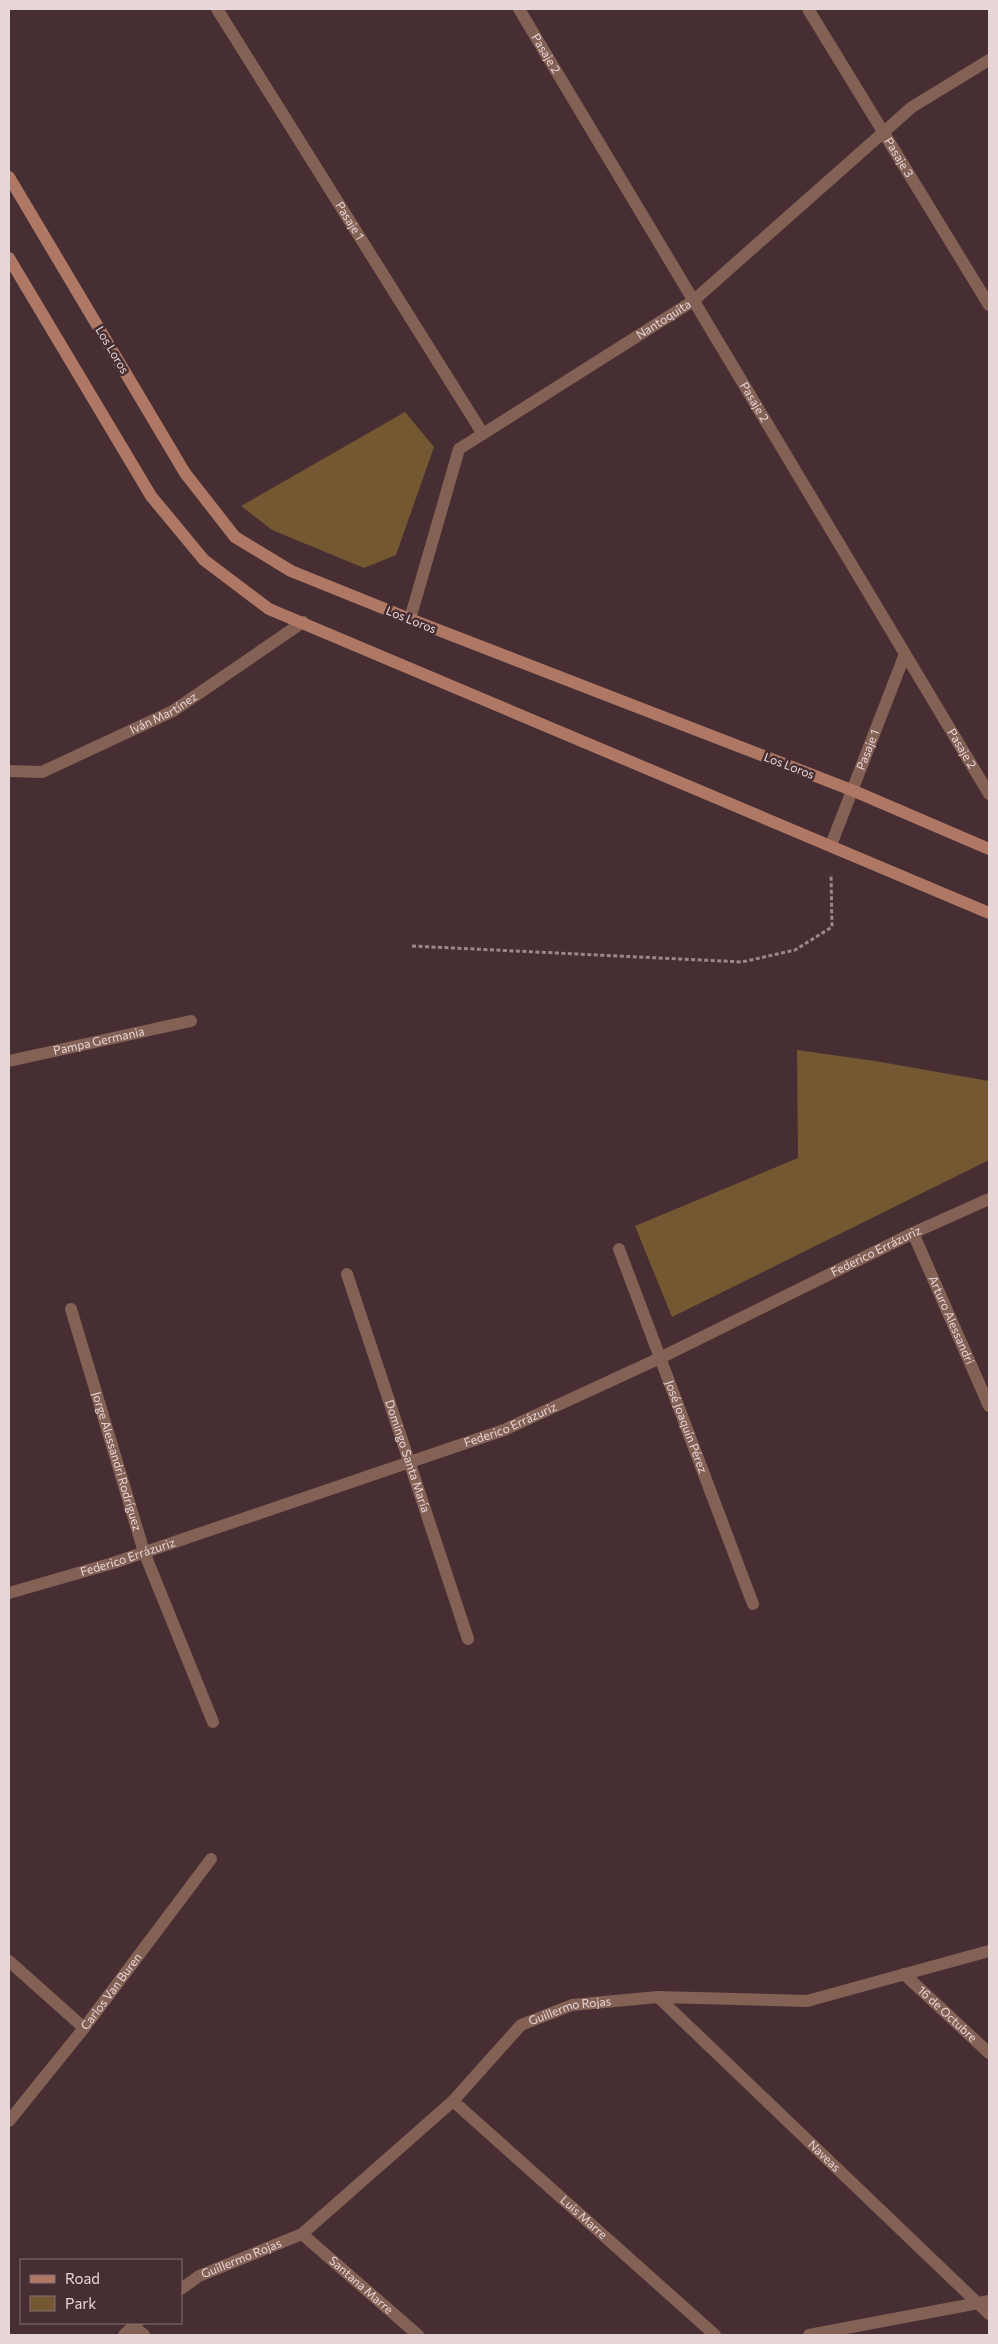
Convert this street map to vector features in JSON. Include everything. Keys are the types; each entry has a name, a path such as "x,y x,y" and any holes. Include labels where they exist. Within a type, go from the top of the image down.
{"main road":[{"name":"Los Loros","path":"9,177 186,473 235,537 291,571 854,791 989,849"},
{"path":"9,258 151,496 204,560 269,609 989,913"}],"street":[{"name":"Pasaje 1","path":"217,9 483,434"},
{"name":"Pasaje 2","path":"520,9 693,302 989,794"},
{"name":"Pasaje 3","path":"808,9 989,305"},
{"name":"Nantoquita","path":"410,619 459,449 693,302 912,107 989,60"},
{"name":"Iván Martínez","path":"9,771 42,772 173,711 302,622"},
{"name":"Pasaje 1","path":"831,845 854,791 905,654"},
{"name":"Pampa Germania","path":"9,1061 191,1021"},
{"name":"Federico Errázuriz","path":"9,1593 144,1552 504,1430 660,1358 913,1233 989,1198"},
{"name":"Arturo Alessandri","path":"913,1233 989,1406"},
{"name":"José Joaquín Pérez","path":"620,1249 752,1604"},
{"name":"Domingo Santa María","path":"347,1274 411,1462 468,1639"},
{"name":"Jorge Alessandri Rodríguez","path":"71,1309 144,1552 213,1722"},
{"name":"Carlos Van Buren","path":"9,2120 84,2028 212,1859"},
{"name":"Guillermo Rojas","path":"182,2288 199,2276 302,2234 453,2101 521,2025 572,2005 658,1997 807,2001 989,1951"},
{"path":"9,1962 84,2028"},
{"name":"16 de Octubre","path":"904,1974 989,2053"},
{"name":"Naveas","path":"658,1997 983,2302 989,2314"},
{"name":"Luis Marre","path":"453,2101 715,2335"},
{"name":"Santana Marre","path":"302,2234 418,2335"},
{"path":"809,2335 983,2302"},
{"path":"124,2335 135,2324 144,2335"}],"path":[{"path":"412,946 742,962 795,950 832,927 831,845"}],"green space":[{"path":"405,412 434,447 396,555 364,568 272,530 241,506"},
{"path":"797,1050 875,1061 989,1081 989,1160 672,1317 635,1226 798,1158"}]}
